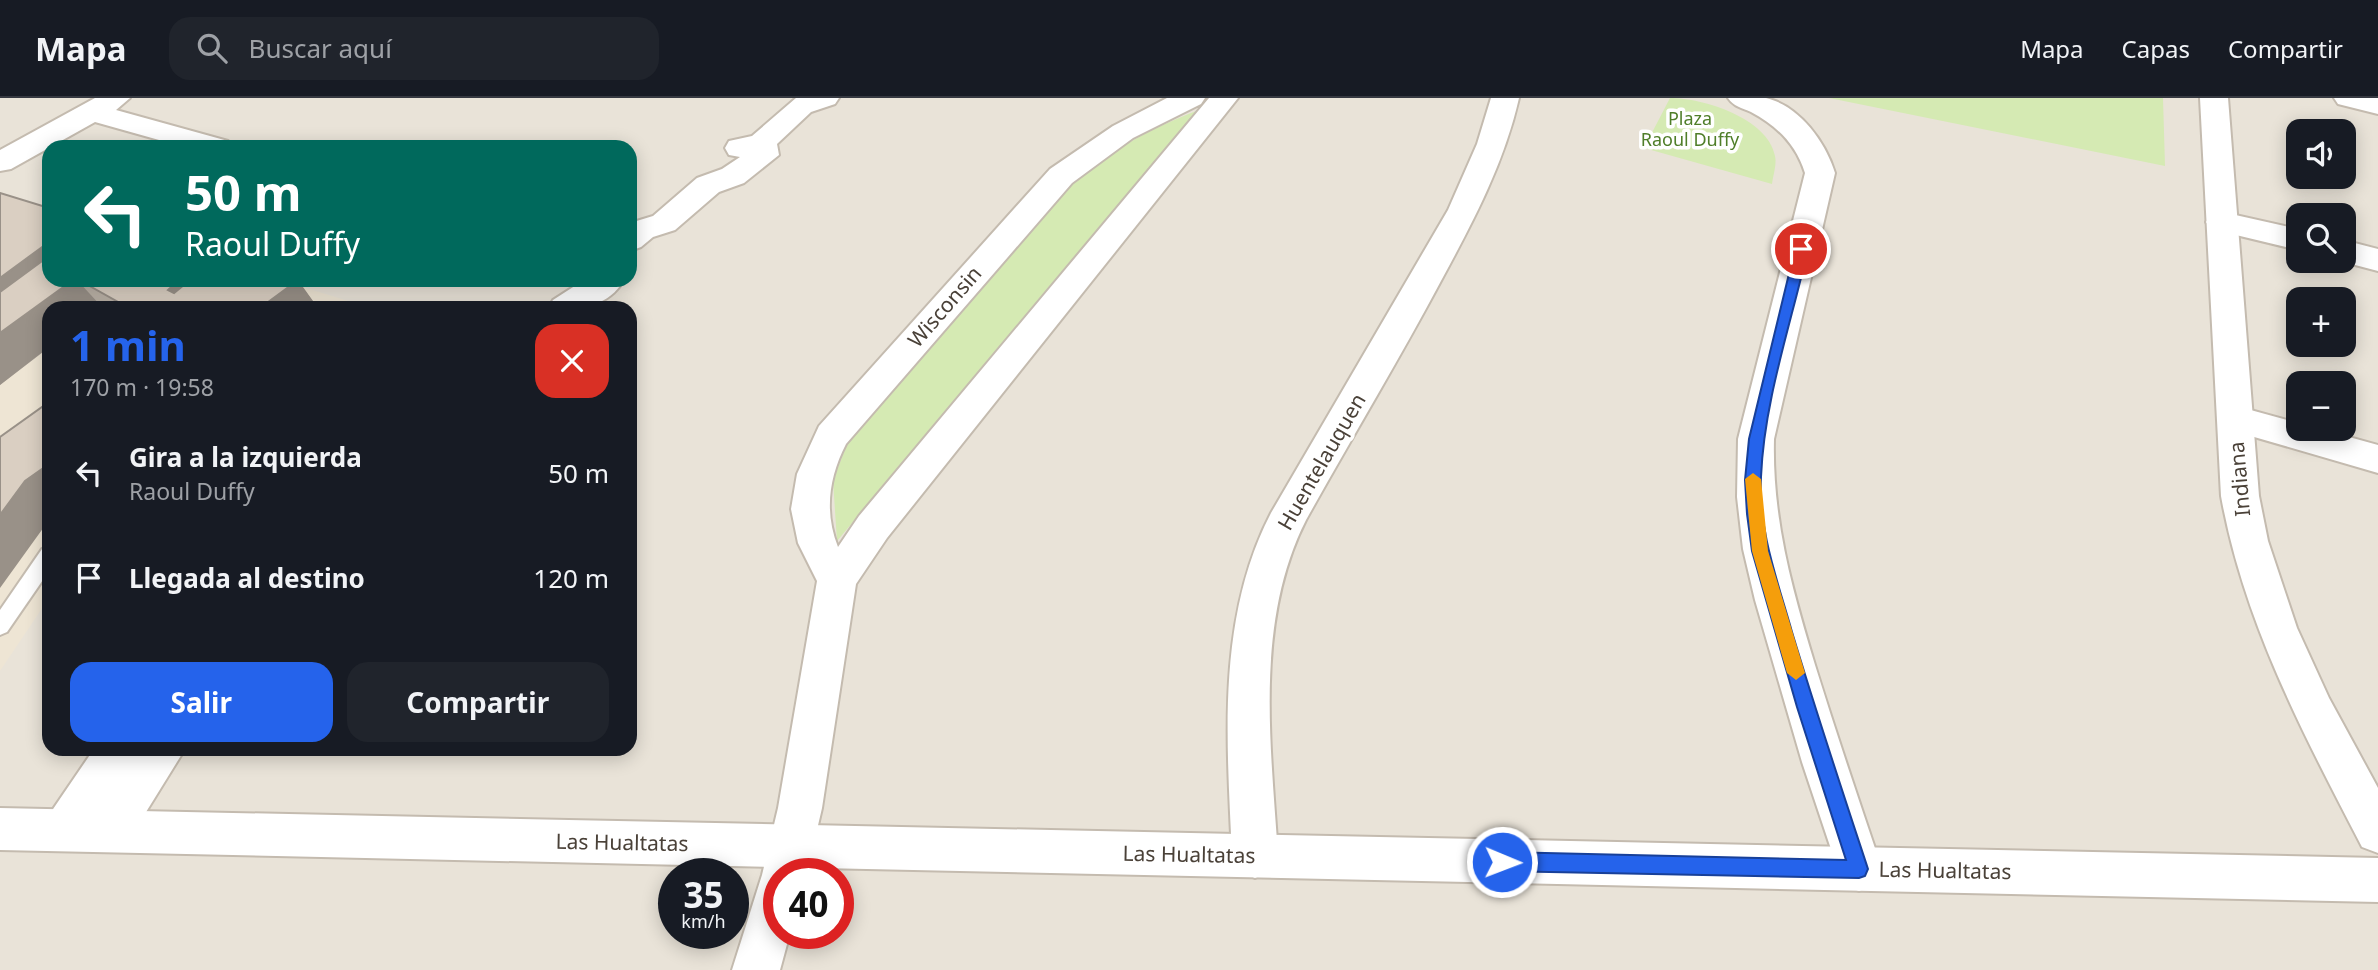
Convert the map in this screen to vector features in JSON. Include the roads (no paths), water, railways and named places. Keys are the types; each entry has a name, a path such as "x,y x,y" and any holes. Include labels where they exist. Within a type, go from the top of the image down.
{"street":[{"name":"Wisconsin","path":"837,580 821,557 812,531 809,507 819,458 832,436 1061,176 1103,142 1148,116 1191,98"},
{"path":"786,858 837,580 873,527 1224,98"},
{"name":"Huentelauquen","path":"1255,856 1250,664 1260,590 1274,548 1292,510 1384,354 1475,187 1492,147 1505,98"},
{"path":"1742,98 1771,112 1800,135 1817,160 1819,173 1756,439 1753,480 1760,551 1806,707 1859,869"},
{"name":"Indiana","path":"2214,98 2244,526 2266,605 2287,656 2378,832"},
{"path":"2347,98 2378,104"},
{"path":"637,234 664,223 708,185 733,176 764,155 762,142 810,101"},
{"path":"0,162 104,105 198,140"},
{"path":"2222,222 2286,237"},
{"path":"637,255 658,238 664,223"},
{"path":"2356,254 2378,260"},
{"path":"575,295 594,292 600,287"},
{"path":"2236,419 2378,459"},
{"path":"65,830 114,756"},
{"path":"109,831 158,756"},
{"name":"Las Hualtatas","path":"0,829 109,831 763,869"},
{"name":"Las Hualtatas","path":"854,868 1255,856 2378,880"},
{"path":"757,970 763,948"}],"lane":[{"path":"0,626 42,565"}],"park label":[{"name":"Plaza Raoul Duffy","path":"1690,129"}]}
